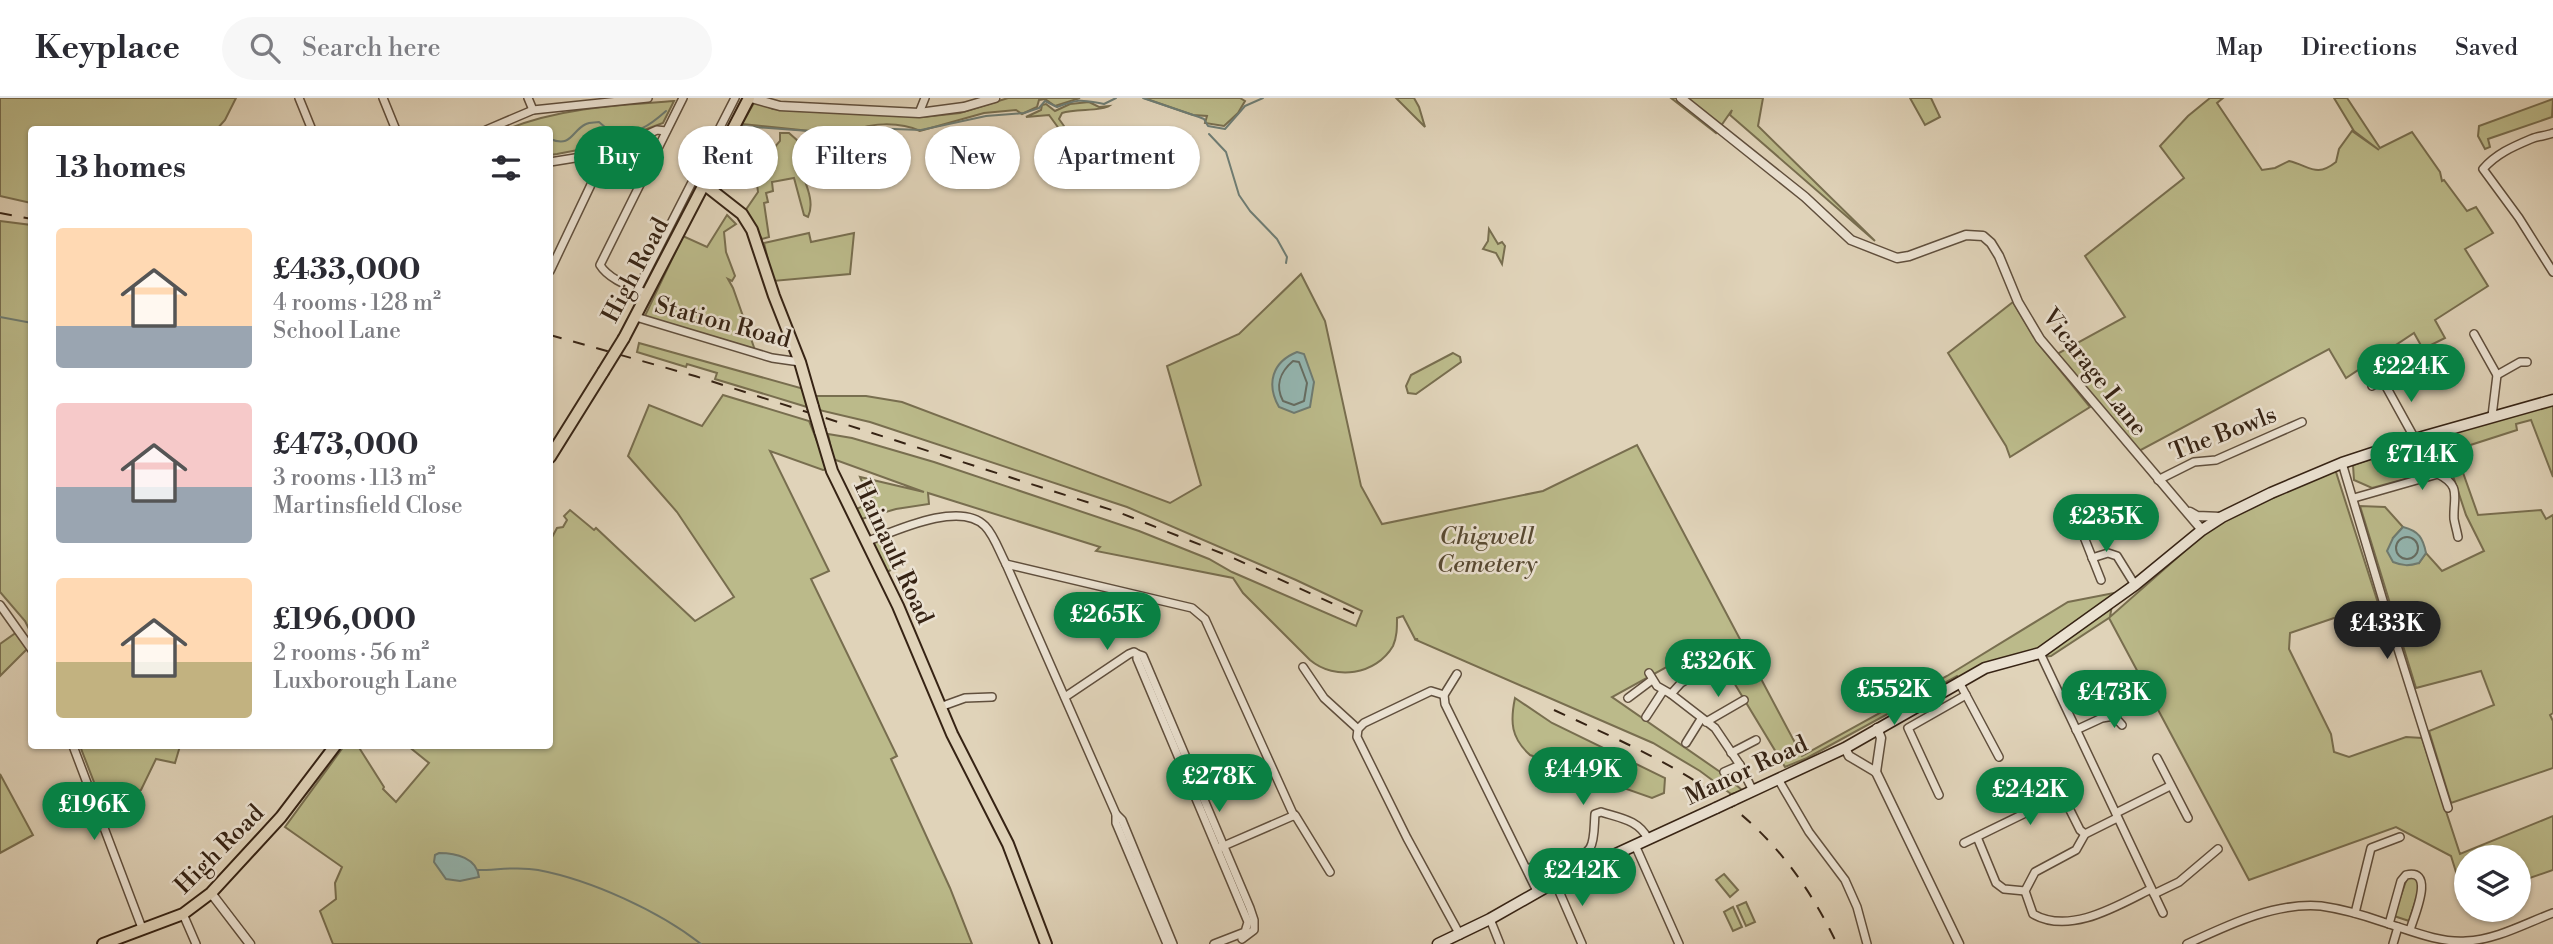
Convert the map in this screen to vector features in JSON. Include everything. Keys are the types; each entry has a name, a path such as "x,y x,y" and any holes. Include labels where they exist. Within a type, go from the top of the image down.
{"main road":[{"name":"High Road","path":"736,126 750,98"},
{"name":"High Road","path":"553,452 636,317 643,292 688,204 701,189"},
{"name":"Hainault Road","path":"710,189 748,221 800,362 832,471 898,606 940,707 1008,844 1046,944"},
{"name":"Manor Road","path":"1438,944 1490,919 1555,882 1845,748 1985,667 2040,653 2135,585 2202,530 2271,493 2342,463 2415,439 2553,400"},
{"name":"High Road","path":"103,944 183,914 211,893 281,817 333,749"}],"street":[{"path":"299,98 310,126"},
{"path":"383,98 394,126"},
{"path":"528,98 533,110"},
{"path":"495,126 533,110 648,98"},
{"path":"643,292 602,270 600,263 683,98"},
{"path":"688,204 735,98"},
{"path":"750,98 780,106 919,113 964,107 996,98"},
{"path":"919,113 925,98"},
{"name":"Vicarage Lane","path":"1681,98 1805,197 1851,240 1884,255 1898,258 1966,235 1983,236 1999,256 2018,302 2040,339 2202,530"},
{"path":"2553,132 2501,151 2483,169 2519,218 2553,272"},
{"path":"553,162 574,158"},
{"path":"553,265 589,189"},
{"name":"Station Road","path":"636,317 759,354 800,362"},
{"path":"2474,334 2497,375 2493,416"},
{"path":"2372,386 2417,360"},
{"path":"2497,375 2520,362 2527,362"},
{"path":"2383,381 2415,439"},
{"name":"The Bowls","path":"2158,480 2194,462 2216,460 2302,422"},
{"path":"2342,463 2448,808"},
{"path":"2354,498 2438,474 2449,480 2456,495 2454,518 2458,537"},
{"path":"2184,509 2197,516 2222,517"},
{"path":"866,542 908,527 958,515 971,518 985,526 1006,564 1116,814 1122,820 1169,941"},
{"path":"2084,537 2101,580"},
{"path":"2092,558 2108,553 2117,556 2135,585"},
{"path":"1006,564 1192,608 1205,619 1295,816 1330,872"},
{"path":"0,605 28,644"},
{"path":"1065,697 1129,654 1134,652 1139,656 1254,920 1254,930 1249,936 1228,944"},
{"path":"2040,653 2163,912"},
{"path":"1646,717 1667,693 1720,660"},
{"path":"1303,667 1324,698 1358,729"},
{"path":"1457,674 1444,695 1445,704 1537,891"},
{"path":"1628,698 1651,677 1667,693 1715,728 1740,765 1753,791"},
{"path":"1959,682 1999,757"},
{"path":"1444,695 1431,691 1364,723 1358,729 1357,737 1460,934"},
{"path":"1939,795 1908,728 1966,695"},
{"path":"940,707 965,698 992,697"},
{"path":"2114,716 2123,698"},
{"path":"1686,743 1703,720 1744,701"},
{"path":"2076,730 2102,718 2114,716"},
{"path":"2114,716 2122,725"},
{"path":"1876,772 1881,738 1877,728"},
{"path":"1731,752 1756,740"},
{"path":"1845,748 1849,756 1876,772 1959,944"},
{"path":"75,749 142,928"},
{"path":"2157,758 2188,818"},
{"path":"1724,772 1740,765"},
{"path":"1778,779 1809,832 1844,880 1857,907 1867,944"},
{"path":"2170,786 2085,835 2076,850 2035,872 2025,891 2033,914 2046,921 2074,921 2108,910 2179,882 2218,849"},
{"path":"1964,843 2054,799 2064,800 2085,835"},
{"path":"1527,869 1543,863 1562,862 1587,851 1591,845 1595,814 1601,812 1638,824 1648,839"},
{"path":"1221,847 1295,816"},
{"path":"1977,837 1996,883 2004,889 2025,891"},
{"path":"2356,913 2371,848 2400,837"},
{"path":"1635,845 1679,944"},
{"path":"2389,923 2403,878 2415,874 2422,884 2410,930"},
{"path":"1555,882 1582,944"},
{"path":"211,893 250,944"},
{"path":"2188,944 2233,923 2280,910 2319,906 2356,913 2436,938 2466,942 2496,935 2553,913"},
{"path":"1217,944 1245,932 1248,922 1247,909"},
{"path":"183,914 197,944"},
{"path":"1490,919 1500,944"},
{"path":"2393,944 2398,927"}],"green space":[{"path":"0,98 236,98 220,126 28,126 28,202 0,196"},
{"path":"1008,98 1080,98 1055,106 1045,99 1039,100 1037,107 1022,114 1016,110 984,113 938,126 925,126 925,130 920,131 911,126 883,124 792,126 792,129 742,124 755,101 773,109 923,117 960,113"},
{"path":"1144,98 1240,98 1245,101 1238,113 1224,126 1205,123 1207,116 1193,115"},
{"path":"1396,98 1414,98 1425,127"},
{"path":"1671,98 1763,98 1758,126 1875,241 1730,115 1732,110 1716,133"},
{"path":"1910,98 1931,98 1940,117 1925,125"},
{"path":"2210,98 2223,98 2217,103 2262,170 2275,168 2289,161 2318,170 2329,167 2336,162 2339,149 2352,131 2379,150 2354,131 2334,98 2347,98 2380,148 2412,132 2440,172 2442,181 2444,180 2467,211 2476,207 2493,233 2465,249 2488,286 2435,320 2445,338 2423,349 2414,333 2346,378 2329,349 2139,451 2057,354 2125,317 2085,256 2184,178 2160,146 2188,116"},
{"path":"2553,99 2552,117 2488,139 2490,147 2485,149 2478,136 2479,126"},
{"path":"674,101 663,123 655,126 574,126 574,151 557,154 553,155 553,126 516,126 567,112"},
{"path":"1089,102 1099,107 1109,106 1062,113 1059,119 1064,126 1057,126 1049,115 1026,117 1041,110 1042,105 1046,104 1055,111 1070,104"},
{"path":"780,133 792,136 792,178 778,181 778,143"},
{"path":"758,189 773,189 766,193 768,202 764,203 769,237 762,239 745,211"},
{"path":"797,189 807,189 811,202 808,217 804,215"},
{"path":"727,215 736,224 724,232 726,252 735,276 732,281 728,279 756,353 643,320 683,236 707,247"},
{"path":"0,221 28,225 28,627 0,592"},
{"path":"1489,229 1498,244 1502,242 1505,246 1502,264 1496,253 1483,249 1488,241"},
{"path":"809,233 811,242 854,233 850,274 773,281 764,243"},
{"name":"Chigwell Cemetery","path":"1301,274 1325,321 1361,486 1382,524 1543,491 1637,445 1802,756 1947,676 2068,602 2114,593 2110,617 2203,535 2228,519 2335,469 2378,603 2290,633 2289,649 2331,734 2334,752 2349,757 2406,737 2422,738 2457,845 2454,845 2454,866 2451,856 2396,827 2249,880 2109,618 2051,656 1997,662 1959,679 1957,676 1807,758 1785,767 1710,643 1612,697 1726,776 1743,791 1731,794 1700,771 1653,743 1416,640 1418,639 1415,639 1403,616 1397,618 1396,636 1386,656 1366,669 1354,672 1331,671 1310,660 1243,593 1233,578 1096,551 1100,547 928,493 929,504 896,509 858,520 854,510 873,502 867,483 863,484 860,477 924,492 833,459 828,434 852,438 934,462 1139,531 1209,559 1232,572 1356,626 1362,611 1127,507 870,422 819,410 816,396 866,396 902,402 1170,503 1201,485 1167,366 1239,334"},
{"path":"2013,302 2037,342 2090,407 2010,457 2006,446 1948,353"},
{"path":"639,343 804,389 807,407 715,379 717,373 637,352"},
{"path":"1453,353 1460,357 1461,362 1416,394 1408,393 1406,386 1411,375"},
{"path":"723,395 809,421 828,469 823,470 770,451 829,571 811,579 897,756 891,759 950,888 972,944 333,944 320,911 336,899 335,883 342,867 285,827 342,749 360,749 383,789 396,802 429,763 412,749 553,749 553,535 557,528 563,527 567,520 564,516 570,510 594,530 596,528 695,621 734,597 677,512 628,456 649,405 702,426"},
{"path":"2553,404 2553,477 2531,420 2516,424 2517,430 2455,450 2478,515 2541,510 2546,519 2553,515 2553,713 2550,715 2553,721 2553,768 2451,803 2429,731 2494,705 2481,671 2416,688 2360,506 2385,507 2403,527 2393,538 2419,563 2426,553 2442,571 2484,551 2466,515 2450,467 2372,488 2354,480 2353,465 2441,435"},
{"path":"881,538 893,569 885,573 870,542"},
{"path":"17,632 27,649 0,676 0,644"},
{"path":"1515,698 1552,723 1665,778 1664,793 1652,798 1530,755 1513,729"},
{"path":"81,749 179,749 175,763 156,759 141,790 104,808"},
{"path":"0,774 33,835 0,853"},
{"path":"2553,816 2553,870 2531,878 2531,845 2482,845"},
{"path":"1724,874 1738,890 1730,897 1716,880"},
{"path":"2407,878 2416,878 2420,887 2409,921 2394,916"},
{"path":"1746,902 1755,922 1746,926 1737,906"},
{"path":"1733,907 1742,927 1733,931 1724,912"}],"water":[{"path":"1297,352 1304,354 1314,382 1310,407 1294,413 1279,407 1272,382 1282,362"},
{"path":"2403,527 2417,533 2423,543 2426,553 2419,563 2406,565 2393,562 2387,551 2393,538"},
{"path":"452,854 470,861 479,877 460,881 446,879 434,862 435,855"}],"waterway":[{"path":"778,129 849,134 866,128 921,130 986,116 1024,113 1039,108 1045,101 1057,107 1081,101 1104,104 1116,98"},
{"path":"1143,98 1204,119 1208,126 1225,129 1245,106 1263,98"},
{"path":"553,140 567,140 586,124 599,122 613,134 630,132 648,125 666,111"},
{"path":"1209,134 1226,152 1239,195 1250,211 1277,239 1287,257 1286,263"},
{"path":"0,317 28,322"},
{"path":"478,870 531,869 580,881 624,898 665,920 701,944"}],"railway":[{"path":"0,213 28,218"},
{"path":"553,336 695,376 1118,512 1231,557 1360,616"},
{"path":"1554,710 1684,774 1753,825 1783,858 1811,897 1837,944"}]}
